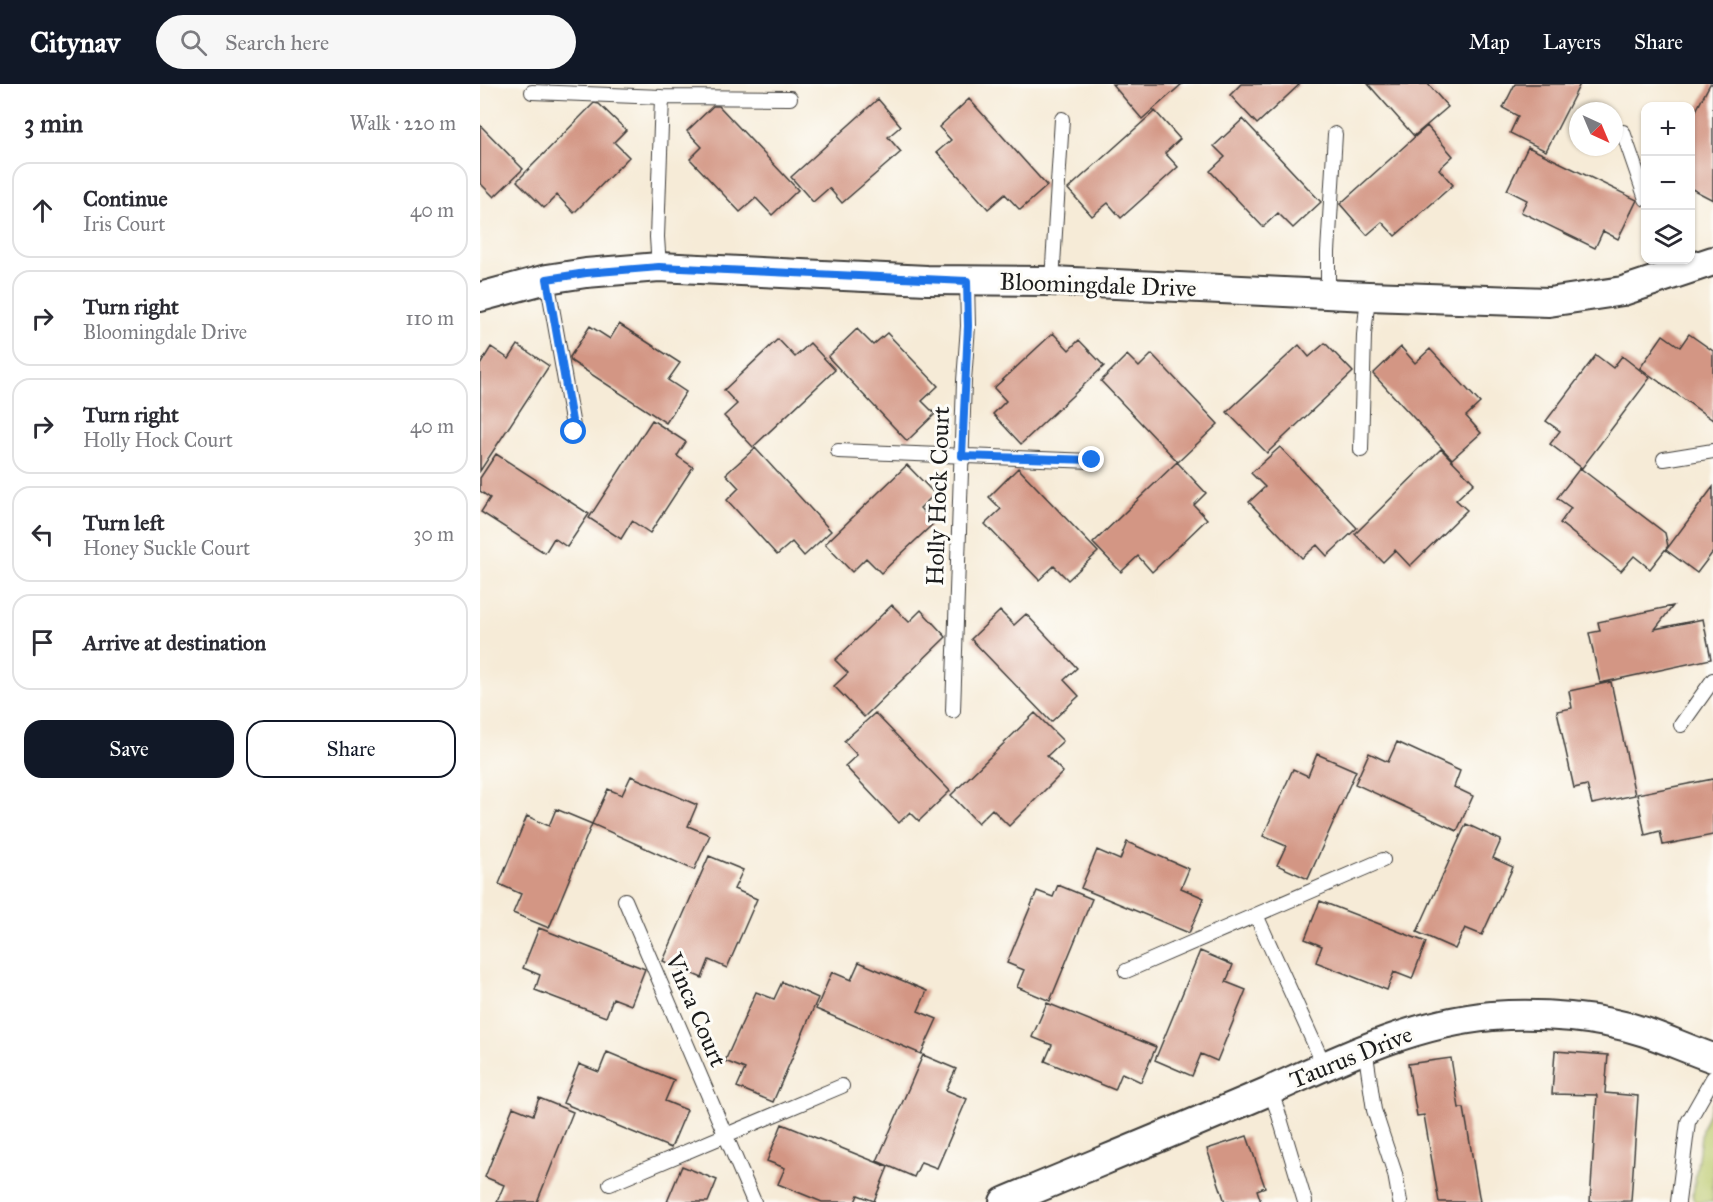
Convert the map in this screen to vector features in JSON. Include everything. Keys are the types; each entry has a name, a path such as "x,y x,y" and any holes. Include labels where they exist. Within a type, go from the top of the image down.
{"street":[{"name":"Bloomingdale Drive","path":"480,297 547,279 586,273 659,267 967,281 1052,281 1549,302 1623,291 1668,268 1713,261"},
{"name":"Taurus Drive","path":"1005,1202 1365,1048 1430,1026 1492,1016 1589,1019 1644,1031 1713,1058"}],"lane":[{"path":"532,92 662,97 790,98"},
{"path":"659,267 657,237 662,97"},
{"path":"1052,281 1062,119"},
{"path":"1623,132 1641,184"},
{"path":"1328,293 1328,252 1335,134"},
{"path":"547,279 574,432"},
{"name":"Holly Hock Court","path":"953,711 968,326 967,281"},
{"path":"1361,450 1364,335 1368,296"},
{"path":"838,451 1092,460"},
{"path":"1664,459 1713,451"},
{"path":"1682,725 1713,680"},
{"path":"1126,971 1383,860"},
{"name":"Vinca Court","path":"625,900 754,1202"},
{"path":"1256,915 1324,1065"},
{"path":"1365,1048 1374,1110 1395,1174 1400,1202"},
{"path":"1678,1202 1688,1122 1713,1078"},
{"path":"610,1184 842,1086"},
{"path":"1270,1090 1305,1202"}],"green space":[{"path":"1713,1102 1713,1202 1695,1202 1693,1194 1702,1129"}],"building":[{"path":"1112,84 1182,84 1142,119"},
{"path":"1241,84 1300,84 1257,124 1230,95"},
{"path":"1368,84 1428,84 1448,107 1414,136"},
{"path":"1515,84 1580,84 1546,151 1510,133 1518,116 1503,108"},
{"path":"1710,84 1713,84 1713,200 1695,191 1695,112"},
{"path":"878,99 901,126 888,137 901,152 842,203 829,188 813,202 791,177"},
{"path":"969,99 1047,186 1020,210 1005,194 988,209 937,152 951,140 939,127"},
{"path":"594,103 599,104 626,130 614,142 629,157 574,213 557,195 544,208 517,181"},
{"path":"713,106 719,106 798,190 772,215 756,198 740,212 690,159 702,147 687,131"},
{"path":"1155,111 1180,139 1165,153 1178,167 1121,218 1108,203 1092,216 1068,189"},
{"path":"1243,119 1321,202 1293,228 1278,213 1263,227 1210,171 1225,157 1214,146"},
{"path":"480,125 523,169 494,197 480,183"},
{"path":"1427,126 1453,156 1439,169 1453,185 1395,236 1382,222 1367,235 1340,204"},
{"path":"1528,147 1637,200 1618,239 1603,231 1595,248 1521,212 1527,200 1507,190"},
{"path":"619,324 680,363 668,380 686,392 666,423 571,361 570,357 590,326 610,339"},
{"path":"857,329 873,345 887,333 938,386 922,401 935,414 907,441 828,357"},
{"path":"1053,333 1069,350 1079,340 1104,366 1021,444 993,414 1006,401 994,388"},
{"path":"1689,334 1713,351 1713,420 1640,368 1663,335 1680,347"},
{"path":"778,339 795,357 810,343 835,370 753,447 724,416 737,404 724,390"},
{"path":"1325,343 1353,372 1267,453 1227,412 1299,345 1309,357"},
{"path":"518,345 549,366 480,471 480,365 491,347 509,359"},
{"path":"1401,347 1415,363 1430,349 1480,403 1466,416 1481,433 1452,459 1373,374"},
{"path":"1152,354 1218,424 1178,462 1101,381 1127,355 1139,367"},
{"path":"1596,355 1613,368 1622,356 1650,378 1582,468 1550,444 1560,431 1546,421"},
{"path":"652,420 686,442 677,456 693,467 650,533 632,521 621,539 589,518"},
{"path":"1280,447 1357,528 1327,556 1317,545 1302,558 1249,502 1265,487 1251,473"},
{"path":"755,448 831,531 804,556 792,542 777,555 727,500 739,488 726,474"},
{"path":"1441,449 1474,483 1456,500 1467,510 1410,566 1395,550 1383,562 1355,534"},
{"path":"496,454 589,514 567,547 554,538 545,553 481,512 490,498 480,491 480,478"},
{"path":"1177,462 1206,493 1194,505 1207,519 1152,572 1138,556 1121,572 1093,543"},
{"path":"907,465 935,494 920,508 934,523 881,573 866,558 852,572 825,544"},
{"path":"1018,468 1098,552 1068,580 1054,566 1039,580 985,524 1001,509 989,497"},
{"path":"1580,468 1665,533 1668,546 1650,569 1634,556 1621,571 1560,523 1571,508 1557,498"},
{"path":"1713,487 1713,552 1697,573 1666,550"},
{"path":"892,605 909,622 921,610 946,637 864,717 834,686 848,673 835,660"},
{"path":"1673,606 1655,629 1703,619 1711,659 1600,683 1589,633 1600,631 1598,622"},
{"path":"1000,611 1014,625 1026,614 1077,668 1064,680 1079,696 1051,722 971,639"},
{"path":"1611,682 1635,795 1592,804 1587,785 1574,788 1557,711 1572,708 1569,691"},
{"path":"875,713 950,791 919,821 910,812 899,823 845,766 857,755 844,741"},
{"path":"1035,713 1063,741 1047,756 1063,772 1009,826 992,809 978,823 951,795"},
{"path":"1397,742 1460,771 1454,787 1473,796 1457,831 1355,784 1369,753 1388,762"},
{"path":"1317,754 1356,771 1308,879 1277,865 1286,846 1263,836 1293,769 1308,776"},
{"path":"631,776 697,805 688,826 710,835 694,870 592,824 608,789 622,795"},
{"path":"1713,779 1713,835 1663,845 1660,831 1645,835 1637,794"},
{"path":"556,809 592,824 549,928 513,913 521,894 499,884 527,816 549,826"},
{"path":"1466,824 1501,840 1493,858 1513,867 1482,935 1465,928 1455,949 1417,932"},
{"path":"1127,842 1189,869 1181,888 1204,898 1189,933 1081,888 1097,850 1120,860"},
{"path":"709,856 743,870 734,889 757,899 727,968 709,960 702,978 663,961"},
{"path":"1058,885 1092,899 1050,1001 1017,987 1024,970 1007,963 1037,891 1053,897"},
{"path":"1320,901 1426,942 1412,979 1394,972 1387,990 1316,962 1322,946 1305,939"},
{"path":"539,928 645,969 631,1005 613,998 606,1017 535,990 540,975 523,968"},
{"path":"1200,951 1233,965 1226,982 1246,990 1217,1061 1201,1054 1192,1076 1155,1060"},
{"path":"859,962 927,991 918,1011 937,1019 921,1054 816,1009 832,972 851,980"},
{"path":"782,982 818,998 773,1102 737,1087 745,1069 725,1061 756,992 774,999"},
{"path":"1047,1003 1156,1047 1141,1082 1122,1073 1115,1090 1045,1061 1052,1045 1032,1037"},
{"path":"1555,1051 1608,1055 1605,1093 1638,1096 1631,1201 1590,1202 1597,1095 1552,1094"},
{"path":"607,1052 674,1080 665,1101 687,1110 671,1148 563,1103 579,1064 599,1072"},
{"path":"923,1055 956,1069 946,1090 967,1099 937,1168 921,1162 914,1177 877,1161"},
{"path":"1451,1058 1459,1108 1464,1108 1480,1202 1439,1202 1424,1115 1417,1116 1408,1064"},
{"path":"539,1098 573,1112 537,1202 497,1202 504,1185 485,1177 513,1107 533,1115"},
{"path":"782,1124 888,1167 874,1201 858,1195 855,1202 822,1202 778,1184 785,1168 767,1161"},
{"path":"1247,1136 1265,1187 1257,1190 1261,1202 1225,1202 1207,1149"},
{"path":"682,1166 717,1180 708,1202 667,1202"}],"route":[{"path":"574,432 547,279 586,273 659,267 967,281 968,326 962,456 1092,460"}]}
